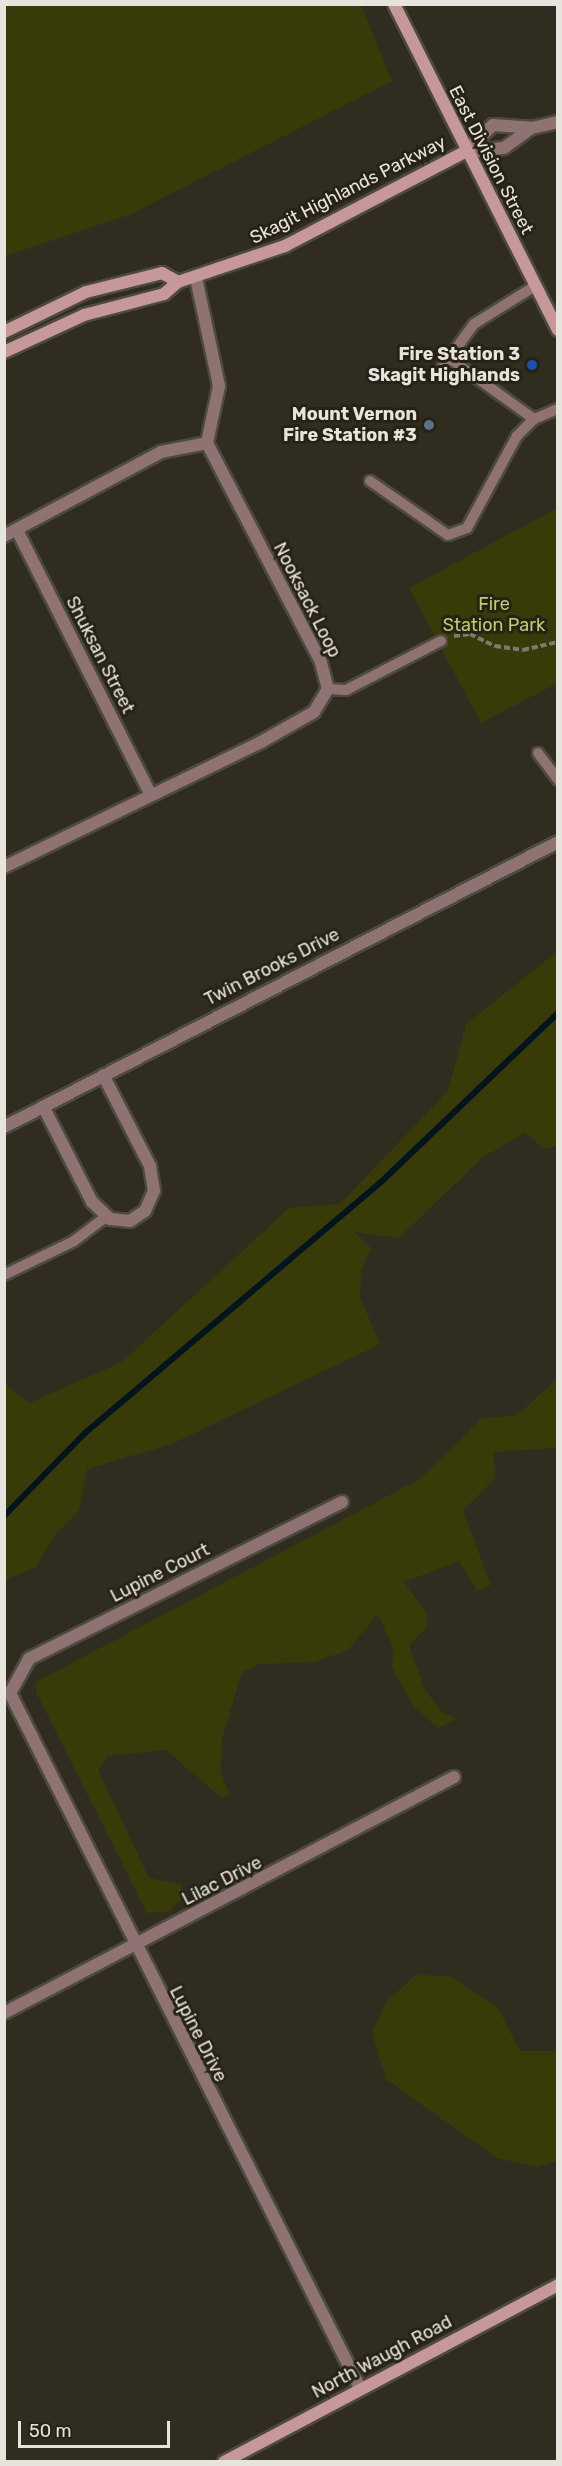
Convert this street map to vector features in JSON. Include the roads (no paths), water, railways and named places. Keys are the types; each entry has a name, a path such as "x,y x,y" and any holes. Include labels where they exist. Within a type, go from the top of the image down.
{"street":[{"name":"East Division Street","path":"394,4 465,152 558,330"},
{"path":"465,152 493,125 532,128 558,122"},
{"path":"465,152 504,148 532,128"},
{"name":"Skagit Highlands Parkway","path":"4,352 84,315 164,294 178,282 196,278 285,246 465,152"},
{"name":"Skagit Highlands Parkway","path":"4,332 86,292 162,273 178,282"},
{"path":"4,536 161,452 207,443 219,386 196,278"},
{"name":"Nooksack Loop","path":"207,443 321,662 328,689"},
{"name":"Shuksan Street","path":"17,530 151,795"},
{"path":"4,867 314,712 328,689"},
{"name":"Twin Brooks Drive","path":"4,1127 558,842"},
{"path":"44,1108 92,1202 107,1216 130,1221 145,1211 154,1191 150,1166 104,1075"},
{"name":"Lupine Court","path":"7,1690 29,1659 342,1502"},
{"name":"Lupine Drive","path":"7,1690 133,1946 360,2388"},
{"name":"Lilac Drive","path":"4,2013 454,1777"},
{"name":"North Waugh Road","path":"224,2462 558,2285"}],"lane":[{"path":"441,368 474,324 535,286"},
{"path":"449,358 534,419"},
{"path":"370,481 448,536 466,528 517,436 534,419 558,409"},
{"path":"328,689 346,690 441,641"},
{"path":"538,753 558,780"},
{"path":"4,1275 74,1241 107,1216"}],"waterway":[{"path":"4,1516 85,1433 380,1183 558,1013"}],"place":[{"name":"Fire Station 3 Skagit Highlands","path":"532,365"},
{"name":"Mount Vernon Fire Station #3","path":"429,425"}],"park label":[{"name":"Fire Station Park","path":"494,615"}]}
